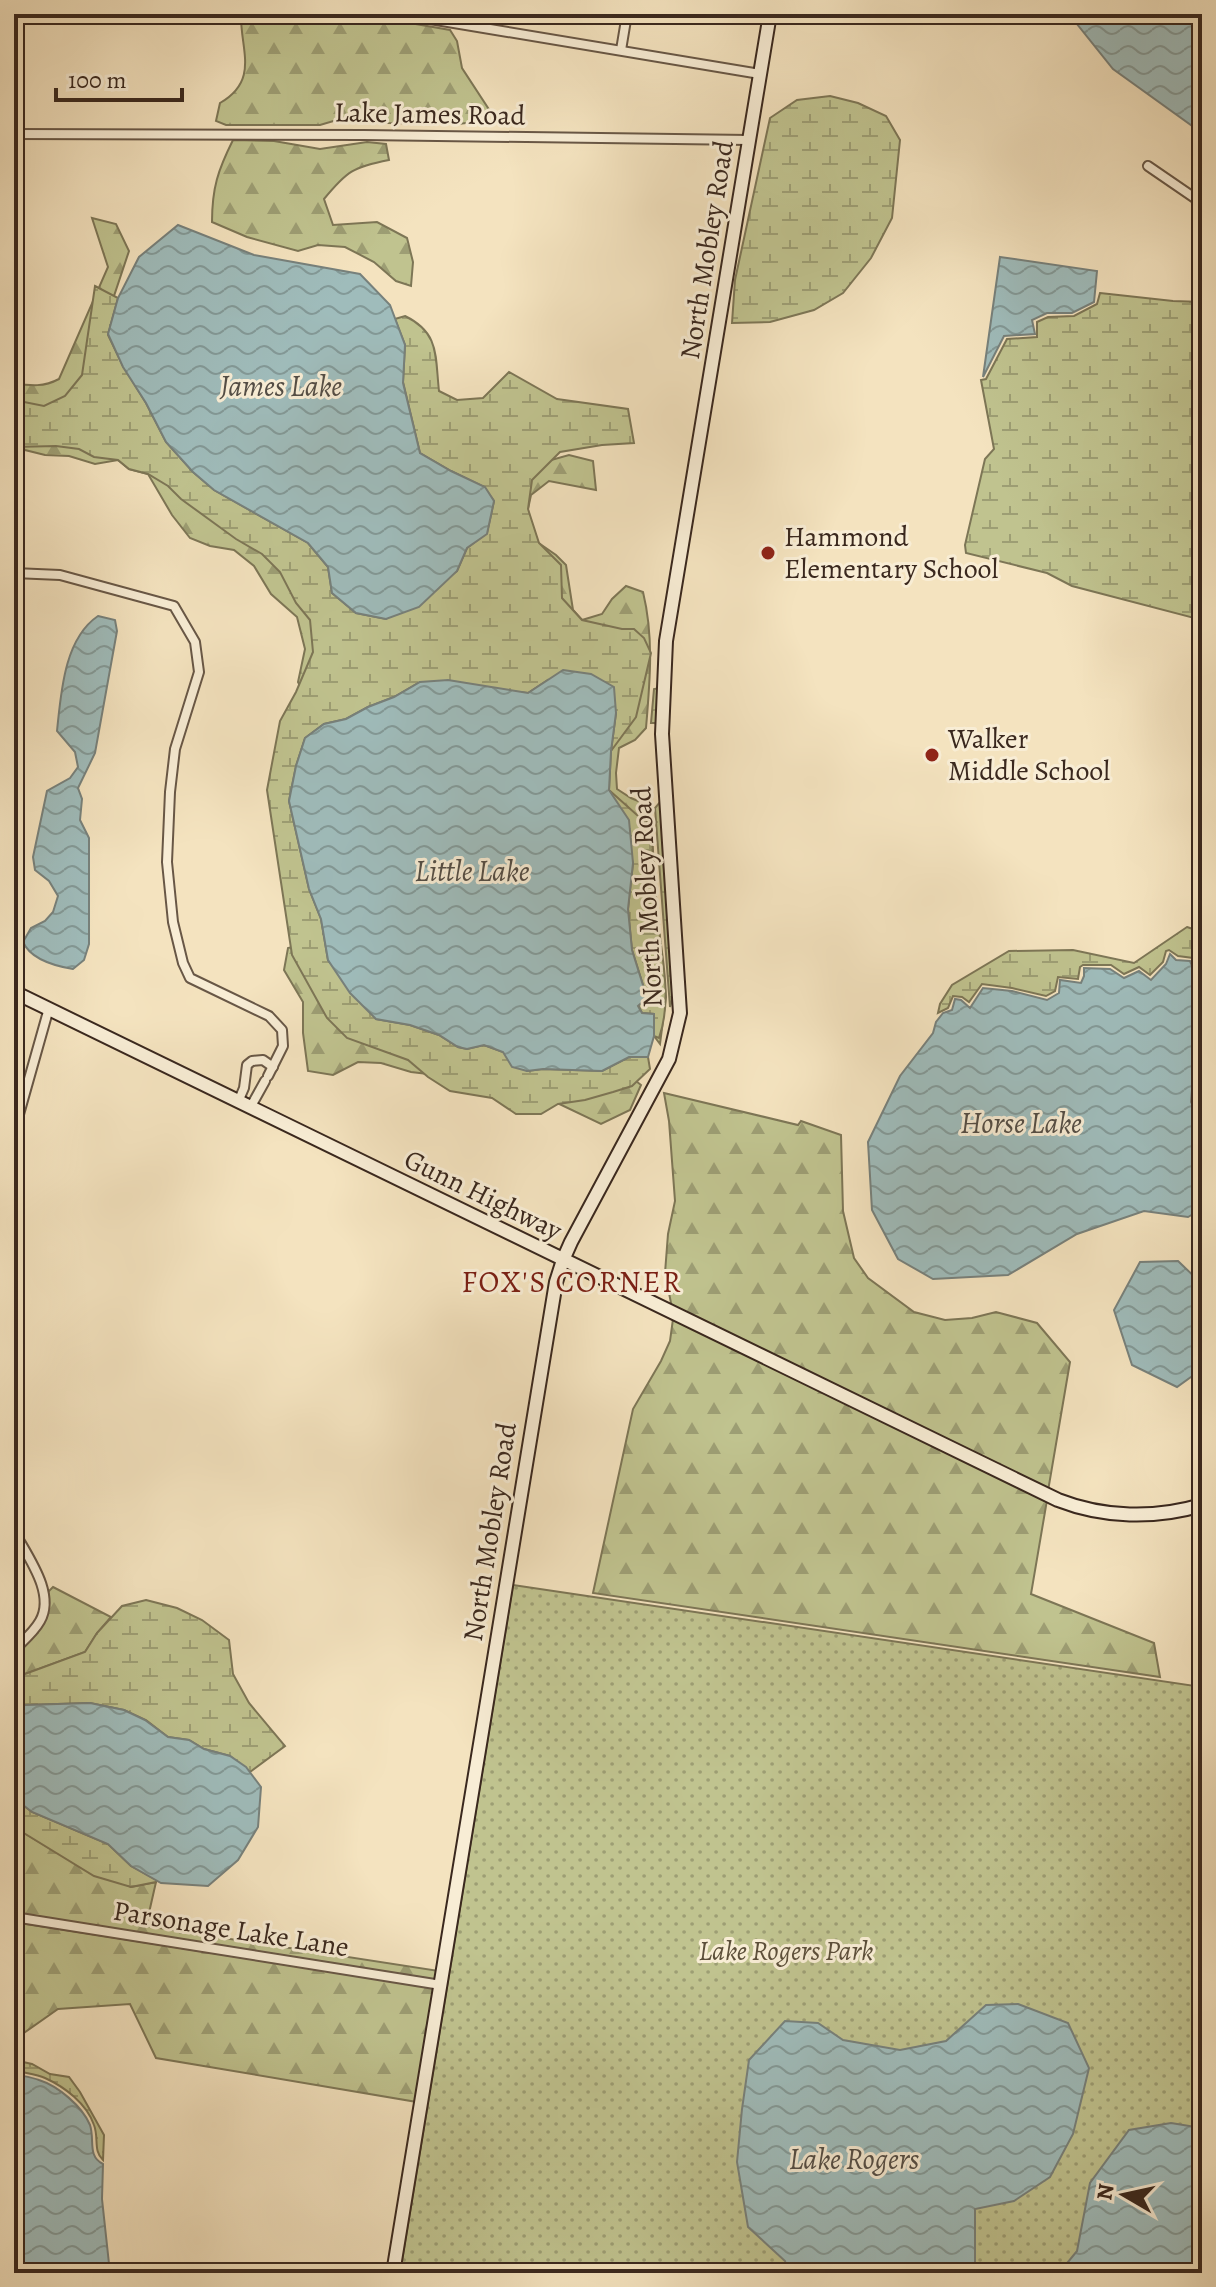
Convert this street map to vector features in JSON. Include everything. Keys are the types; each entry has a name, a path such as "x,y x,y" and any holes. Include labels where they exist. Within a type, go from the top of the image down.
{"street":[{"path":"400,14 760,74"},
{"path":"621,50 627,14"},
{"name":"North Mobley Road","path":"393,2273 556,1282 563,1260 669,1059 680,1013 662,734 666,641 770,14"},
{"name":"Lake James Road","path":"14,134 749,140"},
{"path":"1148,166 1202,203"},
{"path":"14,573 60,575 174,606 195,642 199,672 175,749 170,792 167,862 173,922 190,978 269,1016 282,1030 283,1046 250,1108"},
{"name":"Gunn Highway","path":"14,992 1066,1503 1128,1515 1168,1513 1202,1505"},
{"path":"14,1132 49,1008"},
{"path":"238,1102 244,1088 247,1065 263,1060 269,1075"},
{"path":"14,1531 41,1583 45,1598 43,1617 14,1650"},
{"name":"Parsonage Lake Lane","path":"14,1917 441,1985"}],"green space":[{"path":"241,14 358,14 450,30 457,41 462,68 490,111 482,121 458,124 387,123 347,117 320,125 226,125 216,121 220,103 232,94 244,74"},
{"path":"830,96 858,103 886,116 900,140 892,218 871,258 843,293 814,310 770,322 732,323 735,280 770,118 797,100"},
{"path":"233,140 274,141 320,149 367,142 386,144 389,160 352,172 324,199 333,225 377,222 407,238 413,262 411,286 396,281 374,262 345,247 318,245 298,251 247,237 212,222 217,180"},
{"path":"92,218 116,224 129,251 107,317 530,466 569,455 593,461 596,490 549,481 531,495 528,509 530,537 566,565 573,610 582,620 602,614 626,586 643,592 650,642 646,728 635,740 619,748 616,773 617,789 650,806 666,997 660,1044 654,1036 654,1014 609,790 616,713 576,657 308,700 298,682 305,649 297,617 271,594 254,566 234,550 210,546 190,538 172,515 148,474 129,469 118,460 95,464 69,456 25,450 17,442 19,408 14,406 14,383 37,385 59,379 108,267"},
{"path":"95,286 118,298 108,335 166,442 214,490 308,543 328,567 332,593 356,613 386,619 457,571 467,548 487,533 494,501 484,487 420,453 403,382 405,345 395,319 405,316 425,330 434,347 439,391 457,400 483,398 509,372 557,399 628,409 634,443 560,452 532,480 528,509 539,543 561,565 562,598 582,620 634,629 644,638 651,653 636,717 611,751 616,713 548,680 528,693 420,682 346,719 324,724 305,738 289,801 309,889 321,919 328,960 376,1019 410,1025 439,1035 458,1047 467,1049 484,1045 503,1052 527,1071 602,1071 629,1057 648,1057 650,1069 632,1086 585,1100 558,1104 541,1114 516,1114 492,1098 450,1091 408,1060 347,1038 327,1018 292,955 267,790 280,721 313,652 310,620 296,603 280,572 262,554 236,539 148,474 129,469 118,460 94,457 79,449 14,447 19,408 14,406 14,400 44,406 65,396 82,375"},
{"path":"1100,293 1202,302 1202,609 1194,618 1072,586 1047,573 966,553 965,545 985,459 994,449 981,380 986,379 1007,339 1037,337 1037,322 1048,317 1074,316 1097,304"},
{"path":"660,688 674,993 670,1007 655,808 661,801 657,726 651,723 654,689"},
{"path":"609,790 651,825 666,992 659,1038 654,1036 654,1014 642,1013 638,1005 647,998 632,950 628,909 633,863"},
{"path":"1187,927 1202,932 1202,970 1193,958 1178,956 1169,950 1163,962 1150,975 1139,967 1124,974 1111,965 1083,965 1078,979 1058,977 1055,991 1046,996 982,984 969,1002 953,996 948,1008 938,1013 952,985 1009,951 1073,950 1134,963"},
{"path":"304,944 626,1073 641,1085 630,1110 601,1124 551,1100 445,1076 411,1072 381,1063 358,1062 333,1075 308,1071 303,1002 284,970 288,948"},
{"path":"664,1093 798,1125 801,1121 841,1135 843,1211 854,1258 868,1278 914,1312 945,1320 996,1312 1037,1323 1070,1362 1048,1491 672,1308 665,1273 675,1201"},
{"path":"673,1319 1047,1500 1031,1594 1154,1643 1160,1677 593,1593 633,1409 670,1341"},
{"name":"Lake Rogers Park","path":"513,1585 1202,1687 1202,2273 400,2273"},
{"path":"53,1587 111,1617 85,1652 14,1678 14,1656 45,1620 48,1592"},
{"path":"146,1600 177,1608 202,1620 229,1640 233,1674 249,1703 285,1746 250,1772 230,1756 204,1749 189,1740 168,1737 146,1720 124,1710 90,1703 25,1705 14,1712 14,1678 85,1652 97,1633 122,1606"},
{"path":"14,1798 32,1812 108,1844 131,1866 156,1882 131,1887 94,1876 14,1827"},
{"path":"14,1827 56,1852 131,1887 156,1882 146,1926 439,1971 437,1980 14,1913"},
{"path":"14,1922 436,1988 417,2102 156,2058 130,2004 58,2009 21,2035 14,2034"},
{"path":"14,2060 32,2064 50,2074 69,2077 104,2135 103,2160 98,2153 91,2117 81,2103 53,2082 14,2070"}],"water":[{"path":"1069,14 1202,14 1202,133 1113,69"},
{"name":"James Lake","path":"178,225 254,255 360,274 390,305 405,345 403,383 420,453 485,487 494,501 487,534 467,548 457,571 419,607 386,619 356,613 332,593 328,567 308,543 214,490 166,442 108,334 118,298 139,257"},
{"path":"1000,257 1097,271 1094,302 1072,313 1047,313 1032,320 1035,334 1004,336 983,377"},
{"path":"98,616 115,620 117,631 95,753 78,788 82,799 80,820 89,838 89,944 84,960 73,969 38,958 23,942 31,928 45,921 53,912 58,896 49,881 35,870 33,857 47,791 70,778 78,767 75,752 57,731 60,700 71,652 87,626"},
{"name":"Little Lake","path":"563,670 591,674 614,687 616,713 609,790 629,820 633,863 628,909 632,950 647,998 638,1006 642,1013 654,1014 654,1036 648,1057 629,1057 602,1071 527,1071 512,1067 503,1052 484,1045 467,1049 458,1047 439,1035 410,1025 376,1019 350,993 328,960 321,919 309,889 289,801 305,738 324,724 346,719 420,682 448,680 528,693"},
{"name":"Horse Lake","path":"1170,954 1176,960 1190,961 1202,975 1202,1022 1195,1054 1191,1102 1202,1121 1202,1209 1188,1217 1144,1211 1077,1234 1008,1275 933,1279 898,1259 872,1210 868,1142 900,1076 933,1033 943,1013 952,1010 955,999 970,1008 983,988 1047,1000 1059,993 1060,980 1081,983 1084,968 1110,969 1124,978 1139,971 1151,980 1166,964"},
{"path":"1178,1261 1202,1284 1202,1369 1177,1387 1132,1365 1114,1310 1140,1262"},
{"path":"90,1703 124,1710 145,1720 168,1737 189,1740 204,1749 230,1756 246,1767 261,1787 258,1827 238,1860 208,1886 161,1883 131,1866 108,1844 32,1812 14,1798 16,1709 25,1705"},
{"name":"Lake Rogers","path":"1018,2004 1068,2023 1089,2068 1073,2134 1050,2177 1014,2201 975,2209 975,2263 979,2273 788,2273 785,2261 748,2227 737,2162 749,2060 785,2021 818,2023 843,2040 900,2050 946,2041 986,2005"},
{"path":"14,2074 39,2080 61,2092 75,2104 90,2125 93,2152 103,2164 102,2199 110,2273 14,2273"},
{"path":"1171,2123 1202,2128 1202,2273 1059,2273 1077,2251 1090,2183 1129,2130"}],"place":[{"name":"Hammond Elementary School","path":"768,553"},
{"name":"Walker Middle School","path":"932,755"}],"district":[{"name":"FOX'S CORNER","path":"572,1282"}]}
